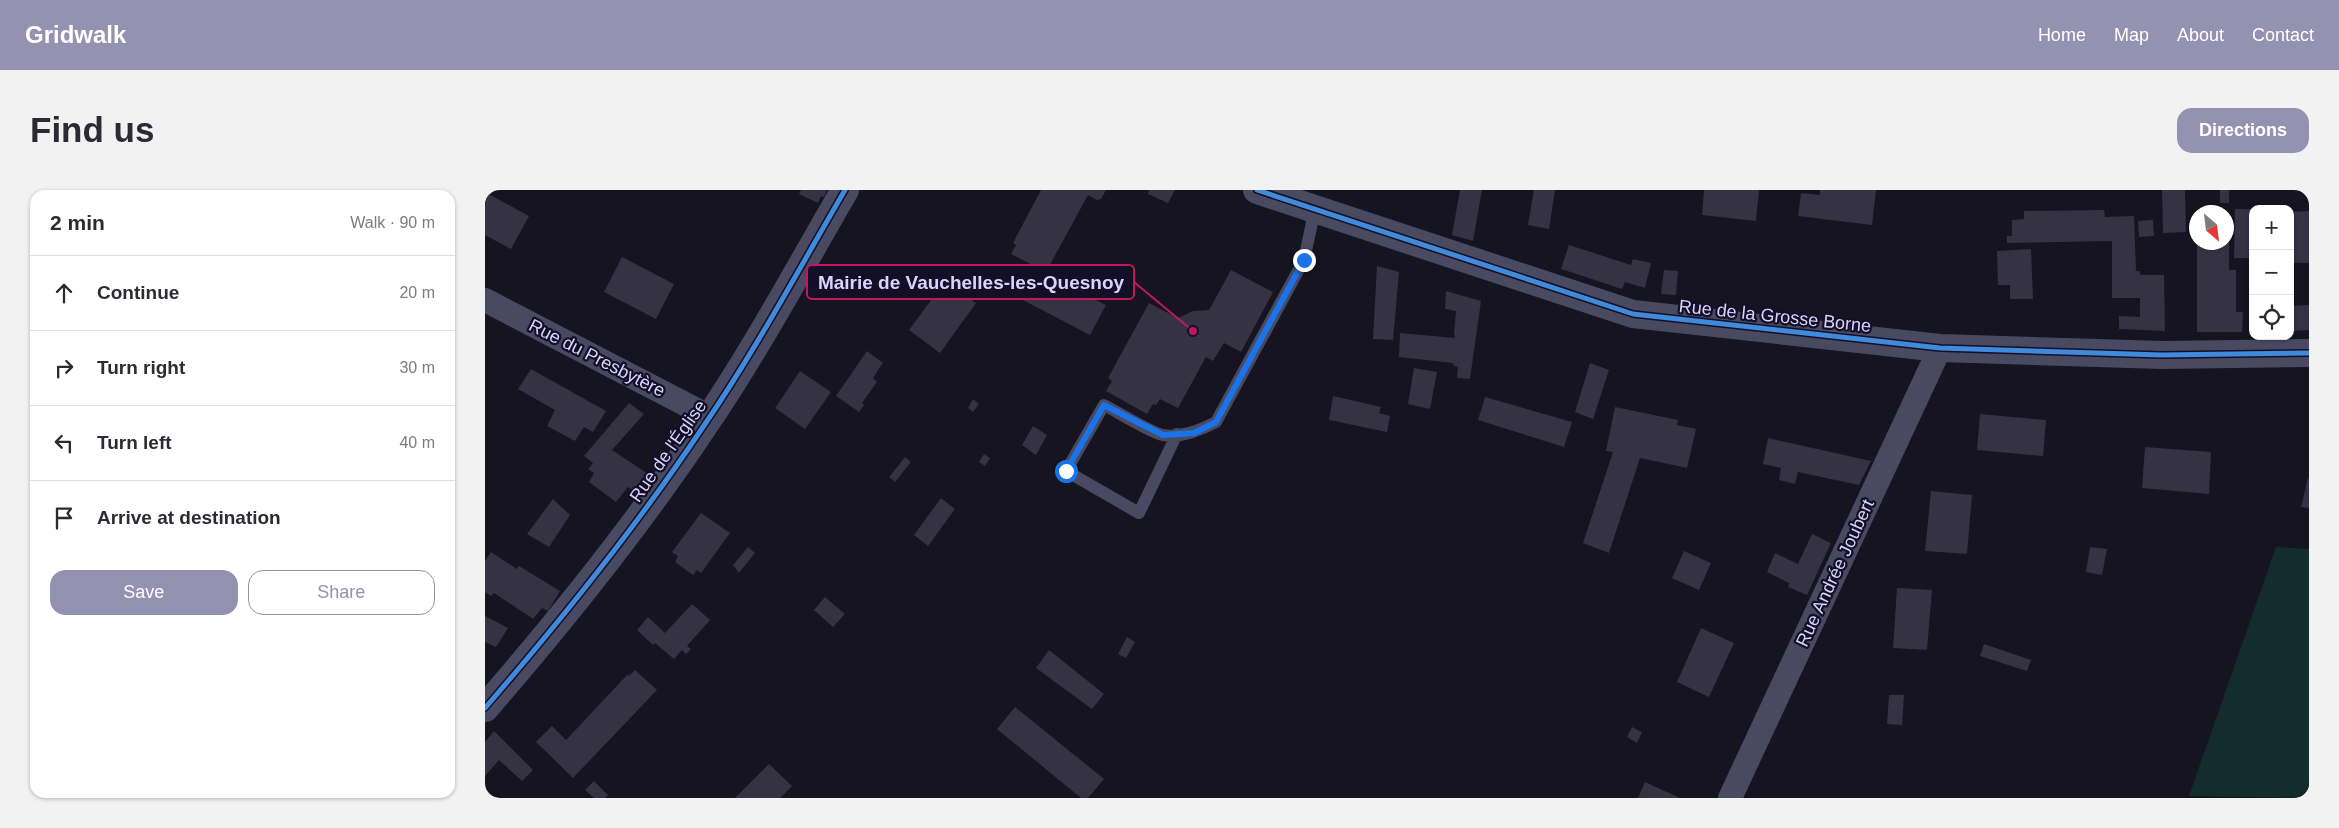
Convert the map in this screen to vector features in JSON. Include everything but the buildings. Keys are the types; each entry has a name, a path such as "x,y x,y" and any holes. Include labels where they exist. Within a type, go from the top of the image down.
{"street":[{"name":"Rue de l'Église","path":"485,708 614,552 710,417 762,333 845,190"},
{"name":"Rue de la Grosse Borne","path":"1257,190 1633,314 1940,348 2162,355 2309,353"},
{"name":"Rue du Presbytère","path":"485,300 710,417"},
{"name":"Rue Andrée Joubert","path":"1730,798 1940,348"}],"lane":[{"path":"1177,434 1139,513 1066,471 1104,405 1163,435 1177,434 1194,433 1216,422 1304,260 1315,209"}],"green space":[{"path":"2276,547 2309,549 2309,798 2189,796"}],"cycle path":[{"path":"485,708 599,571 678,464 741,369 845,190"},
{"path":"1257,190 1633,314 1940,348 2162,355 2309,353"}],"place":[{"name":"Mairie de Vauchelles-les-Quesnoy","path":"1193,331"}],"route":[{"path":"1066,471 1104,405 1163,435 1194,433 1216,422 1304,260"}]}
